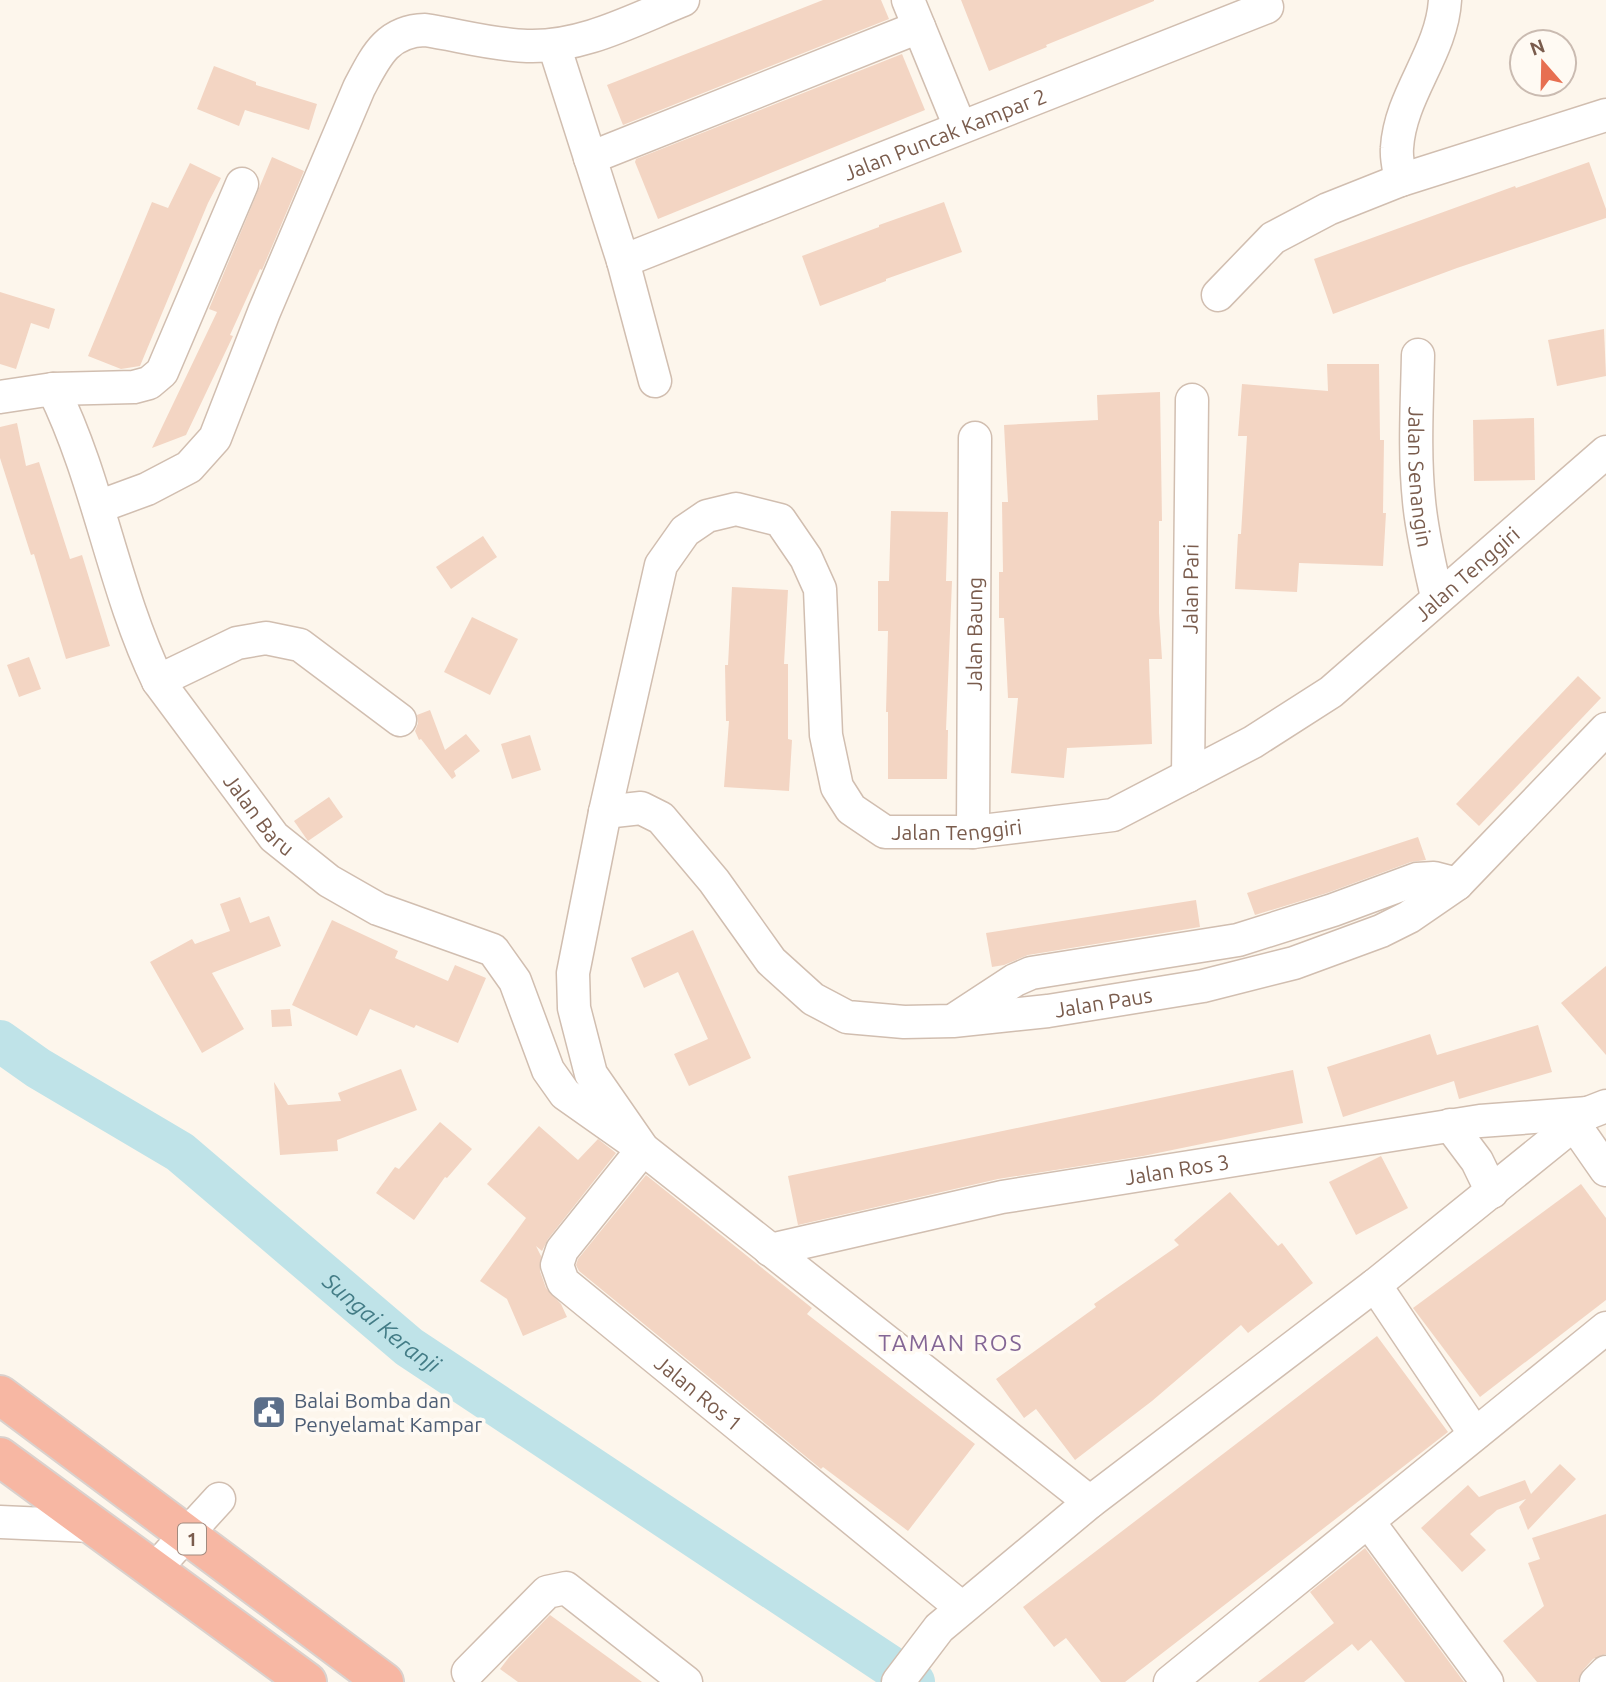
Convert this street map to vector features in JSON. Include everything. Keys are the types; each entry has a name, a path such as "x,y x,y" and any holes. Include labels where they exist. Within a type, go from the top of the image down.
{"highway":[{"name":"1","path":"0,1395 384,1682"},
{"name":"1","path":"0,1457 307,1682"}],"street":[{"path":"98,507 147,489 189,467 215,438 264,312 359,88 374,59 390,41 409,30 425,30 526,46 554,45 591,38 683,0"},
{"path":"1401,180 1396,150 1399,131 1440,35 1445,0"},
{"name":"Jalan Puncak Kampar 2","path":"623,261 1267,7"},
{"path":"590,159 914,14 960,127"},
{"path":"554,45 623,261 655,381"},
{"path":"1218,295 1273,238 1328,209 1401,180 1606,115"},
{"path":"0,397 53,389 134,387 149,383 162,372 242,184"},
{"name":"Jalan Senangin","path":"1418,355 1416,436 1419,501 1427,556 1437,597"},
{"name":"Jalan Baru","path":"53,389 69,424 144,651 158,681 274,837 329,881 378,909 493,950 514,981 548,1070 565,1094 643,1149"},
{"name":"Jalan Pari","path":"1188,776 1192,400"},
{"name":"Jalan Baung","path":"973,832 975,438"},
{"name":"Jalan Tenggiri","path":"643,1149 592,1074 574,1008 573,973 605,812 661,565 685,531 707,516 736,509 780,520 806,558 820,589 826,735 837,787 851,809 885,832 973,832 1113,814 1253,742 1331,692 1606,452"},
{"path":"158,681 237,643 266,638 300,645 400,720"},
{"name":"Jalan Paus","path":"605,812 641,808 661,818 714,881 771,961 813,999 847,1017 904,1022 953,1021 1048,1011 1203,986 1294,962 1381,932 1409,917 1457,884 1606,729"},
{"path":"898,1682 950,1618 1090,1502 1375,1285 1589,1114 1606,1170"},
{"name":"Jalan Ros 3","path":"770,1250 1002,1197 1450,1125 1589,1114"},
{"path":"1450,1125 1471,1153 1492,1192"},
{"path":"643,1149 1090,1502"},
{"name":"Jalan Ros 1","path":"643,1149 562,1250 556,1265 563,1282 950,1618"},
{"path":"1375,1285 1475,1434"},
{"path":"1170,1682 1606,1328"},
{"path":"1568,1359 1606,1362"},
{"path":"154,1570 219,1499"},
{"path":"1368,1521 1487,1682"},
{"path":"0,1522 92,1526"},
{"path":"469,1679 547,1592 566,1588 686,1682"},
{"path":"1596,1682 1606,1672"}],"building":[{"path":"823,0 881,0 889,19 623,125 607,85"},
{"path":"961,0 1154,0 1154,1 989,71"},
{"path":"902,54 925,110 658,219 636,159"},
{"path":"214,66 256,82 256,85 317,104 309,130 245,110 239,126 197,109"},
{"path":"272,157 304,171 262,270 260,269 230,335 233,336 186,435 152,448 217,312 209,309"},
{"path":"1589,162 1606,209 1606,218 1457,268 1333,314 1314,259"},
{"path":"190,163 221,178 140,366 121,369 88,356 152,202 168,208"},
{"path":"944,202 962,252 820,306 802,256"},
{"path":"0,292 55,309 49,329 31,323 16,369 0,364"},
{"path":"1604,329 1606,376 1557,386 1548,340"},
{"path":"1327,364 1379,364 1380,440 1384,440 1383,513 1386,513 1383,566 1299,563 1297,592 1235,589 1247,436 1238,436 1242,384 1328,391"},
{"path":"1160,392 1162,521 1159,521 1159,613 1162,659 1149,659 1152,744 1067,748 1064,778 1011,773 1018,698 1008,698 1004,618 999,618 999,572 1003,572 1002,502 1008,502 1004,425 1098,420 1097,395"},
{"path":"1534,418 1535,480 1474,481 1473,420"},
{"path":"17,423 26,466 39,462 70,559 82,555 110,646 66,659 34,554 31,555 0,458 0,427"},
{"path":"891,511 948,512 946,581 952,581 946,730 947,779 888,779 888,631 878,631 878,581 889,581"},
{"path":"483,536 497,557 451,589 436,567"},
{"path":"732,587 788,590 784,664 788,664 788,739 792,740 789,791 724,787 729,721 726,721 725,665 728,665"},
{"path":"472,617 518,639 490,695 444,672"},
{"path":"29,657 41,689 19,697 7,665"},
{"path":"1578,676 1601,698 1479,826 1456,804"},
{"path":"430,710 445,750 466,734 480,751 454,771 456,776 452,779 421,739 419,740 415,731 417,715"},
{"path":"530,735 541,770 512,779 501,744"},
{"path":"329,797 343,817 308,841 294,821"},
{"path":"1418,837 1426,860 1411,862 1327,893 1255,915 1247,893"},
{"path":"240,897 250,923 269,916 281,946 212,973 244,1029 202,1053 150,962 192,939 195,944 230,931 220,904"},
{"path":"1196,900 1200,927 1028,955 992,967 986,933"},
{"path":"332,920 398,951 395,958 448,981 455,965 486,978 458,1043 370,1009 357,1036 292,1005"},
{"path":"693,930 751,1058 689,1086 674,1054 708,1039 678,972 644,988 631,958"},
{"path":"1606,966 1606,1055 1561,1003"},
{"path":"290,1009 292,1026 272,1027 271,1010"},
{"path":"1538,1025 1552,1072 1459,1099 1454,1081 1343,1117 1327,1067 1430,1034 1437,1055"},
{"path":"401,1069 417,1110 337,1140 338,1151 280,1155 274,1082 288,1105 341,1101 338,1093"},
{"path":"1293,1070 1303,1123 1143,1156 998,1179 798,1225 788,1176"},
{"path":"440,1122 472,1149 447,1178 445,1177 414,1220 376,1193 395,1167 399,1169"},
{"path":"539,1126 578,1160 598,1139 616,1153 548,1239 542,1251 536,1246 541,1256 540,1271 546,1288 561,1304 567,1317 523,1336 507,1299 480,1281 526,1218 487,1184"},
{"path":"1381,1156 1408,1208 1356,1235 1329,1182"},
{"path":"646,1175 812,1308 807,1314 975,1444 908,1531 823,1467 821,1469 579,1271 576,1265 578,1259"},
{"path":"1581,1184 1606,1218 1606,1300 1480,1397 1413,1308"},
{"path":"1230,1192 1278,1246 1282,1243 1313,1283 1248,1333 1241,1325 1152,1401 1075,1460 1036,1409 1024,1418 996,1379 1096,1307 1094,1304 1179,1245 1174,1240"},
{"path":"1377,1336 1448,1432 1125,1682 1101,1682 1066,1638 1054,1647 1023,1607"},
{"path":"1560,1464 1576,1479 1528,1530 1519,1507 1526,1499 1497,1510 1470,1534 1486,1550 1462,1572 1421,1528 1468,1485 1479,1497 1525,1480 1531,1494"},
{"path":"1606,1514 1606,1654 1593,1659 1583,1670 1578,1682 1537,1682 1503,1641 1544,1606 1528,1563 1540,1559 1532,1538"},
{"path":"1365,1548 1464,1682 1405,1682 1371,1640 1358,1651 1352,1644 1304,1682 1258,1682 1334,1623 1310,1592"},
{"path":"550,1615 642,1682 518,1682 500,1669"}],"waterway":[{"name":"Sungai Keranji","path":"0,1041 38,1068 180,1152 409,1347 914,1682"}],"place":[{"name":"Balai Bomba dan Penyelamat Kampar","path":"269,1412"}],"district":[{"name":"TAMAN ROS","path":"951,1342"}]}
